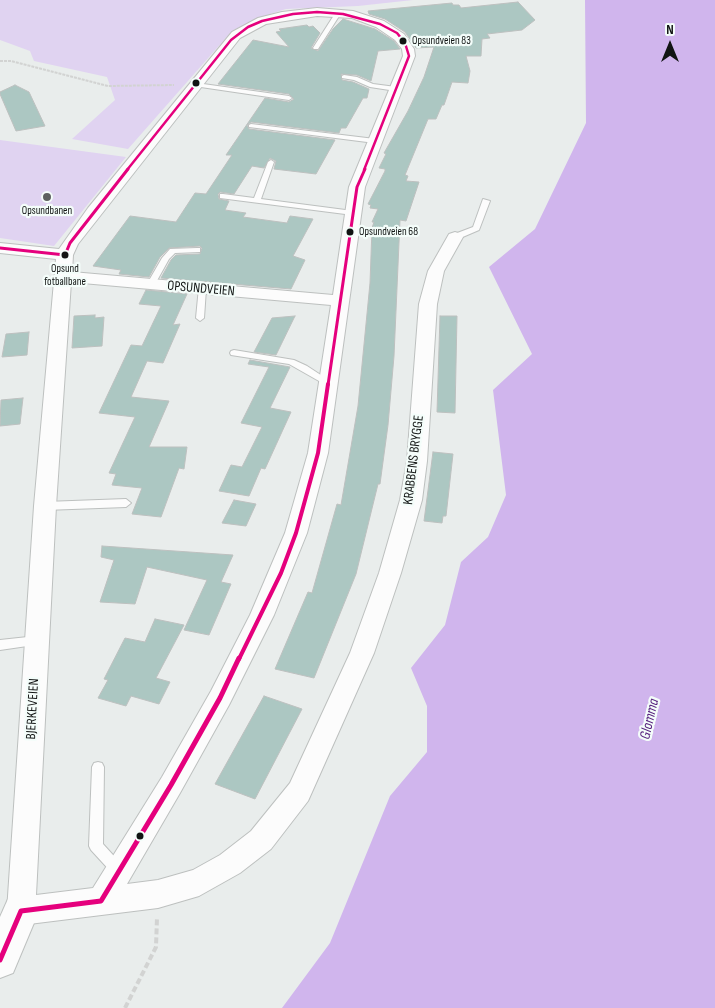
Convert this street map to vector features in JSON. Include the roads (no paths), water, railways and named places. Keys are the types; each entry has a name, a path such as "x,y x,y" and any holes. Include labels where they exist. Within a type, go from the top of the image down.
{"street":[{"path":"0,248 65,255 70,243 94,211 236,35 248,27 262,21 292,14 338,13 360,17 380,24 400,36 408,50 409,56 357,186 318,453 296,533 281,573 220,698 171,785 101,901 21,911 0,960"},
{"name":"KRABBENS BRYGGE","path":"101,901 158,894 199,882 230,864 262,840 299,792 362,652 390,573 411,500 417,461 428,304 436,271 455,237"},
{"name":"BJERKEVEIEN","path":"21,911 45,506 65,255"},
{"name":"OPSUNDVEIEN","path":"62,277 81,277 341,301"}],"lane":[{"path":"316,48 338,13"},
{"path":"344,77 355,78 372,86 396,89"},
{"path":"196,85 289,98"},
{"path":"251,126 375,142"},
{"path":"257,200 271,162"},
{"path":"223,196 352,213"},
{"path":"455,237 476,228 486,201"},
{"path":"151,284 166,258 173,251 198,250"},
{"path":"200,318 202,289"},
{"path":"234,353 298,364 329,383"},
{"path":"45,506 126,503"},
{"path":"0,645 37,641"},
{"path":"98,767 96,846 118,870"}],"water":[{"name":"Glomma","path":"585,0 715,0 715,1008 282,1008 330,943 390,796 427,752 427,706 411,668 445,625 461,562 488,537 506,495 493,390 532,354 489,267 535,229 586,123"}],"place":[{"name":"Opsundveien 83","path":"403,41"},
{"name":"Opsundbanen","path":"47,197"},
{"name":"Opsundveien 68","path":"350,232"},
{"name":"Opsund fotballbane","path":"65,255"}]}
